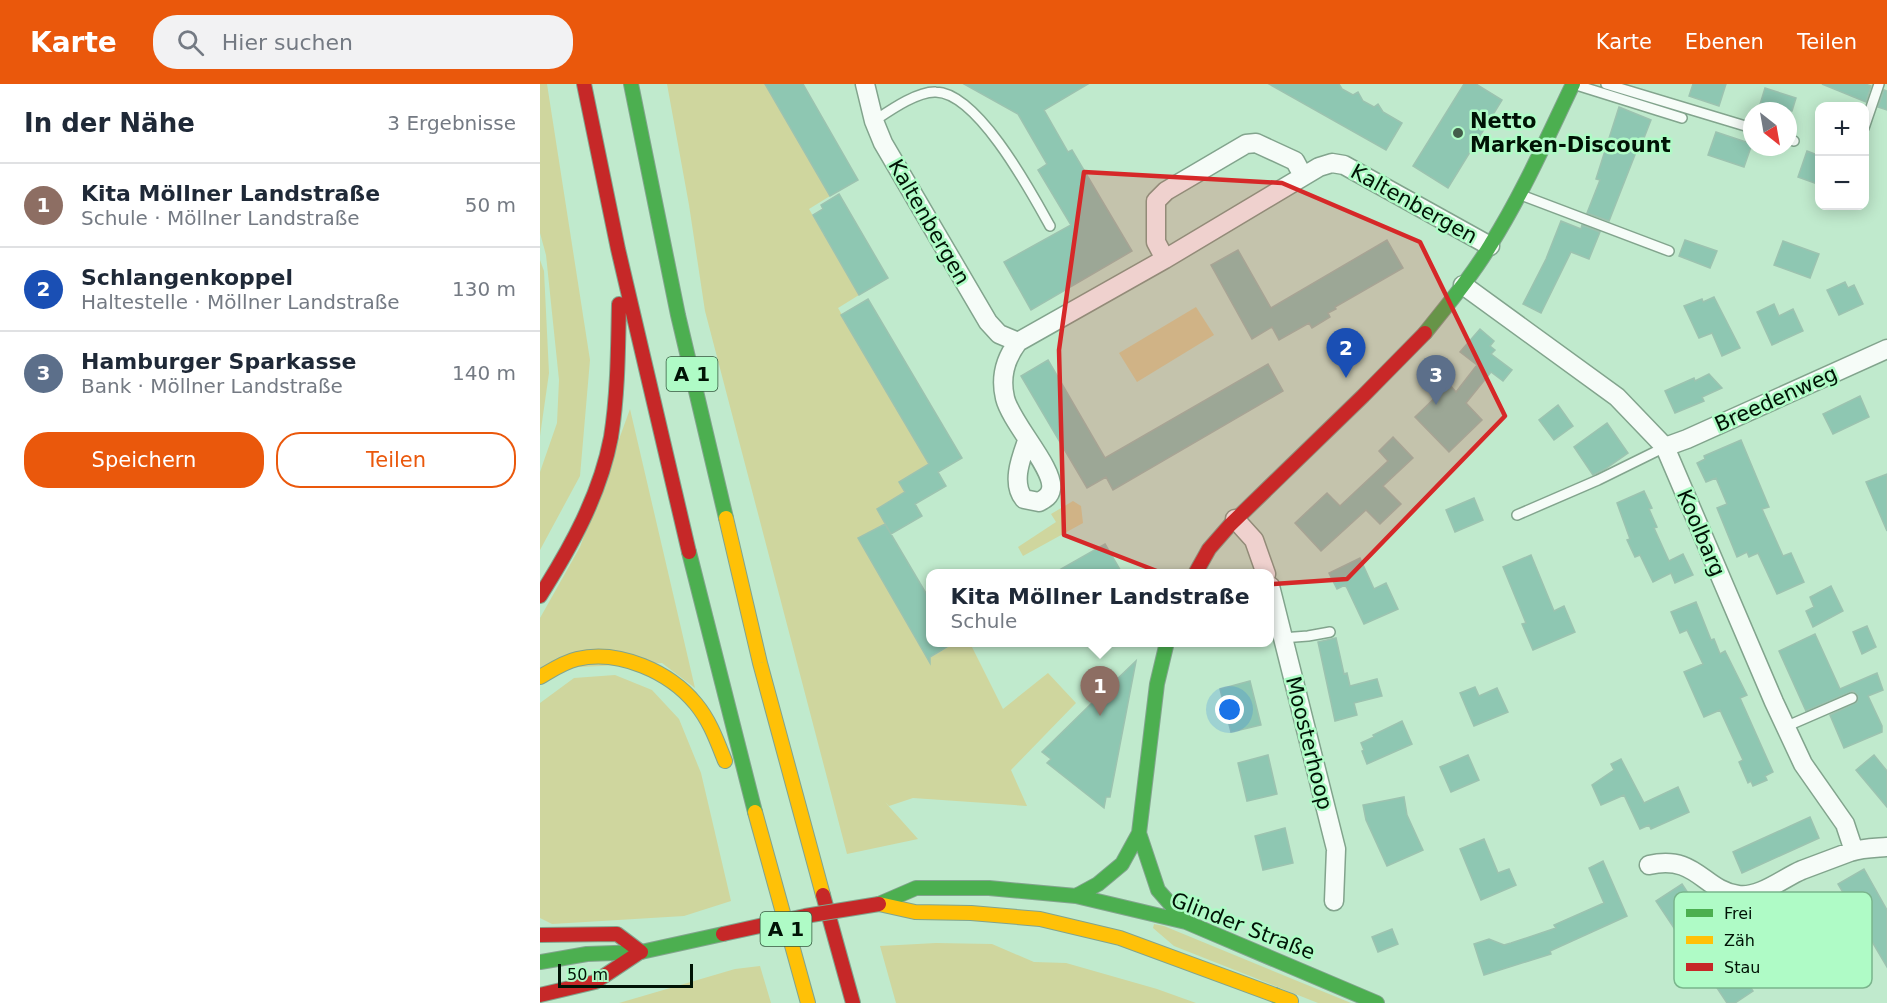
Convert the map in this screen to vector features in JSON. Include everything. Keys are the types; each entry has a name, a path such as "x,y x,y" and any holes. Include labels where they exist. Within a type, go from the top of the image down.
{"main road":[{"name":"A 1","path":"584,84 621,263 700,603 808,1003"},
{"name":"A 1","path":"631,84 678,315 759,663 853,1003"},
{"path":"1198,569 1209,549 1235,519 1423,335 1462,285 1490,246 1519,194 1573,84"},
{"path":"540,596 572,543 590,506 608,452 614,414 621,263"},
{"path":"1076,896 1098,884 1122,864 1139,833 1157,684 1166,647"},
{"path":"540,677 563,663 582,658 608,657 631,661 652,670 674,684 705,717 766,854"},
{"path":"1139,833 1158,890 1186,922"},
{"path":"1122,864 1127,907"},
{"path":"1127,907 1150,868"},
{"name":"Glinder Straße","path":"540,962 586,954 640,952 805,916 879,904 916,888 989,888 1076,896 1186,922 1377,1003"},
{"name":"Glinder Straße","path":"879,904 915,912 971,913 1040,919 1127,907 1275,995 1297,1003"},
{"path":"540,935 617,934 640,952"},
{"name":"Glinder Straße","path":"540,995 595,981 640,952"},
{"path":"1275,995 1288,1003"}],"street":[{"name":"Kaltenbergen","path":"865,84 874,121 883,143 987,322 999,334 1018,342 1165,259 1303,176 1332,164 1344,165 1490,246"},
{"path":"1165,259 1156,243 1156,201 1166,191 1246,144 1256,143 1295,161 1303,176"},
{"name":"Koolbarg","path":"1462,285 1617,397 1665,447 1785,727 1803,764 1845,824 1854,851"},
{"path":"1018,342 1009,354 1004,368 1004,383 1008,407 1027,441"},
{"name":"Breedenweg","path":"1665,447 1887,349"},
{"path":"1235,519 1254,540 1265,569"},
{"name":"Moosterhoop","path":"1274,606 1335,849 1334,901"},
{"path":"1758,892 1801,871 1854,851 1887,847"},
{"path":"1649,865 1666,861 1695,871 1724,892"}],"lane":[{"path":"1573,84 1682,118"},
{"path":"1606,84 1743,125"},
{"path":"1869,113 1879,84"},
{"path":"874,121 903,101 935,91 948,95 983,122 1023,178 1050,226"},
{"path":"1519,194 1669,251"},
{"path":"1517,515 1598,480 1665,447"},
{"path":"1282,638 1330,632"},
{"path":"1785,727 1852,698"}],"highlighted area":[{"path":"1084,172 1282,183 1420,242 1505,416 1347,579 1203,589 1064,535 1059,350"}],"green space":[{"path":"540,84 547,84 590,360 580,476 540,550 540,472 557,423 559,380 546,255 540,233"},
{"path":"667,84 765,84 830,196 809,209 859,295 838,308 930,465 900,482 906,494 877,509 886,524 859,538 928,659 948,647 972,647 1003,709 1048,673 1076,703 1011,770 1027,806 913,798 889,806 885,802 918,839 847,854 705,311"},
{"path":"540,260 544,271 549,373 540,436"},
{"path":"1196,307 1214,335 1137,382 1119,353"},
{"path":"630,409 695,688 662,663 540,669 540,618 580,547"},
{"path":"1073,501 1081,506 1083,523 1023,556 1018,547 1056,522 1051,514"},
{"path":"615,675 652,690 679,719 701,773 731,901 684,916 552,924 540,918 540,703 574,678"},
{"path":"1154,924 1164,926 1351,1003 1318,1003 1174,946 1153,928"},
{"path":"936,943 992,944 1034,962 1066,963 1157,989 1196,1003 896,1003 880,946"},
{"path":"760,966 771,1003 619,1003 735,969"}],"building":[{"path":"765,84 803,84 858,180 830,196"},
{"path":"964,84 1088,84 1044,110 1068,152 1072,150 1132,251 1031,310 1004,262 1071,225 1038,170 1047,164 1018,114"},
{"path":"1269,84 1339,84 1342,89 1353,95 1358,92 1363,101 1374,107 1378,104 1383,112 1402,123 1386,150"},
{"name":"Netto Marken-Discount","path":"1464,84 1476,84 1502,100 1448,188 1413,166"},
{"path":"1693,84 1726,84 1719,106 1689,96"},
{"path":"1822,84 1871,86 1866,102"},
{"path":"1765,88 1796,98 1795,102 1761,102"},
{"path":"1884,90 1887,91 1887,110 1878,107"},
{"path":"1619,107 1651,120 1609,221 1587,213 1600,180 1596,179"},
{"path":"1716,132 1743,141 1743,156 1748,156 1744,167 1708,155"},
{"path":"1807,151 1815,154 1815,183 1798,177"},
{"path":"839,194 888,278 859,295 813,215 823,209 821,205"},
{"path":"1561,221 1581,229 1582,225 1600,232 1589,259 1571,252 1541,313 1523,304 1546,259"},
{"path":"1387,240 1403,268 1335,307 1336,309 1328,313 1330,317 1312,328 1309,323 1279,340 1272,327 1252,339 1211,265 1238,250 1271,308"},
{"path":"1685,240 1717,251 1710,268 1679,256"},
{"path":"1783,241 1819,254 1810,278 1774,265"},
{"path":"1845,282 1848,288 1854,285 1863,304 1839,315 1827,290"},
{"path":"1714,297 1740,348 1722,356 1712,333 1699,338 1684,306"},
{"path":"868,299 962,458 938,472 946,486 915,504 922,516 891,534 877,509 905,492 899,482 929,464 841,315"},
{"path":"1774,304 1779,316 1793,309 1803,331 1772,345 1757,312"},
{"path":"1480,329 1494,341 1490,346 1495,350 1491,354 1512,370 1503,381 1491,372 1466,403 1482,420 1449,452 1415,417 1449,384 1456,392 1477,365 1460,352"},
{"path":"1048,360 1105,458 1268,364 1283,391 1113,490 1106,477 1087,488 1021,376"},
{"path":"1709,374 1722,388 1702,397 1704,401 1675,413 1665,391"},
{"path":"1860,396 1869,417 1833,434 1823,414"},
{"path":"1558,405 1573,426 1554,440 1539,420"},
{"path":"1607,423 1628,453 1593,475 1574,447"},
{"path":"1393,437 1413,458 1383,486 1401,504 1380,524 1366,510 1321,551 1295,523 1327,493 1340,506 1388,461 1379,451"},
{"path":"1741,440 1769,507 1762,509 1783,556 1791,553 1804,582 1777,594 1758,553 1749,557 1747,552 1737,557 1717,508 1727,504 1716,478 1706,482 1697,463 1705,459 1704,456"},
{"path":"1887,474 1887,531 1866,482"},
{"path":"1644,491 1652,508 1649,509 1657,527 1654,528 1669,561 1683,554 1693,575 1675,583 1671,573 1653,582 1640,555 1635,557 1627,540 1630,539 1617,503"},
{"path":"1474,498 1483,520 1455,532 1446,510"},
{"path":"885,524 926,593 926,647 947,647 930,657 930,663 858,538"},
{"path":"1105,544 1120,569 1061,569"},
{"path":"1531,555 1554,611 1564,606 1575,632 1533,650 1522,624 1526,623 1503,567"},
{"path":"1360,558 1374,589 1386,583 1398,609 1364,624 1345,585 1337,589 1329,573"},
{"path":"1831,586 1843,611 1813,627 1806,611 1814,607 1810,597"},
{"path":"1696,602 1711,640 1714,639 1720,654 1725,651 1747,695 1740,698 1773,772 1765,776 1767,780 1753,786 1751,781 1748,783 1739,762 1743,760 1720,710 1704,717 1684,672 1703,664 1687,630 1680,633 1671,612"},
{"path":"1867,626 1876,647 1862,654 1853,632"},
{"path":"1815,634 1840,689 1877,673 1883,690 1868,696 1882,726 1882,732 1844,748 1830,715 1857,702 1858,696 1853,691 1806,711 1779,651"},
{"path":"1336,638 1344,674 1347,673 1350,686 1377,679 1382,696 1354,703 1357,715 1335,721 1318,642"},
{"path":"1136,661 1110,797 1106,797 1104,808 1047,763 1051,759 1042,752 1098,697 1107,699 1110,686"},
{"path":"1250,681 1261,725 1231,732 1220,689"},
{"path":"1475,687 1479,696 1497,688 1508,712 1474,726 1460,693"},
{"path":"1402,721 1412,744 1367,764 1361,743"},
{"path":"1268,755 1277,794 1247,801 1238,763"},
{"path":"1468,755 1479,780 1451,792 1440,767"},
{"path":"1874,755 1887,771 1887,807 1856,770"},
{"path":"1621,759 1644,803 1678,787 1689,812 1651,829 1649,825 1640,829 1624,795 1601,805 1592,785 1614,770 1611,764"},
{"path":"1404,797 1407,815 1423,850 1387,866 1366,820 1363,805"},
{"path":"1810,817 1819,838 1742,873 1733,852"},
{"path":"1285,828 1293,863 1263,870 1255,836"},
{"path":"1484,839 1498,873 1509,869 1516,885 1481,900 1460,849"},
{"path":"1603,861 1627,916 1550,951 1551,954 1484,975 1474,944 1489,939 1504,945 1511,943 1556,928 1554,925 1604,903 1589,868"},
{"path":"1864,869 1887,910 1887,967 1872,942 1872,892 1843,892 1838,884"},
{"path":"1682,884 1687,892 1674,892 1674,928 1656,901"},
{"path":"1392,929 1398,944 1378,952 1372,937"},
{"path":"1717,988 1751,988 1753,991 1735,1003 1727,1003"}],"traffic: fast":[{"path":"631,84 678,315 726,518"},
{"path":"1425,333 1460,290 1503,225 1573,84"},
{"path":"689,552 755,812"},
{"path":"1076,896 1098,884 1122,864 1139,833 1157,684 1166,647"},
{"path":"1139,833 1158,890 1186,922"},
{"path":"879,904 916,888 989,888 1076,896 1186,922 1377,1003"},
{"path":"540,962 587,954 641,952 723,934"},
{"path":"1275,995 1288,1003"}],"traffic: slow":[{"path":"726,518 760,663 823,895"},
{"path":"540,677 567,662 593,657 626,660 658,673 685,692 696,704 709,724 725,761"},
{"path":"755,812 808,1003"},
{"path":"879,904 915,912 971,913 1040,919 1120,938 1291,1001"}],"traffic: jam":[{"path":"584,84 618,249 689,552"},
{"path":"540,596 583,520 606,458 615,404 619,304"},
{"path":"1198,569 1209,549 1230,525 1425,333"},
{"path":"823,895 853,1003"},
{"path":"723,934 805,916 879,904"},
{"path":"540,935 617,934 641,952"},
{"path":"540,995 595,982 640,952"}],"place":[{"name":"Netto Marken-Discount","path":"1458,133"},
{"name":"Schlangenkoppel","path":"1346,378"},
{"name":"Hamburger Sparkasse","path":"1436,405"},
{"name":"Kita Möllner Landstraße","path":"1100,716"}]}
